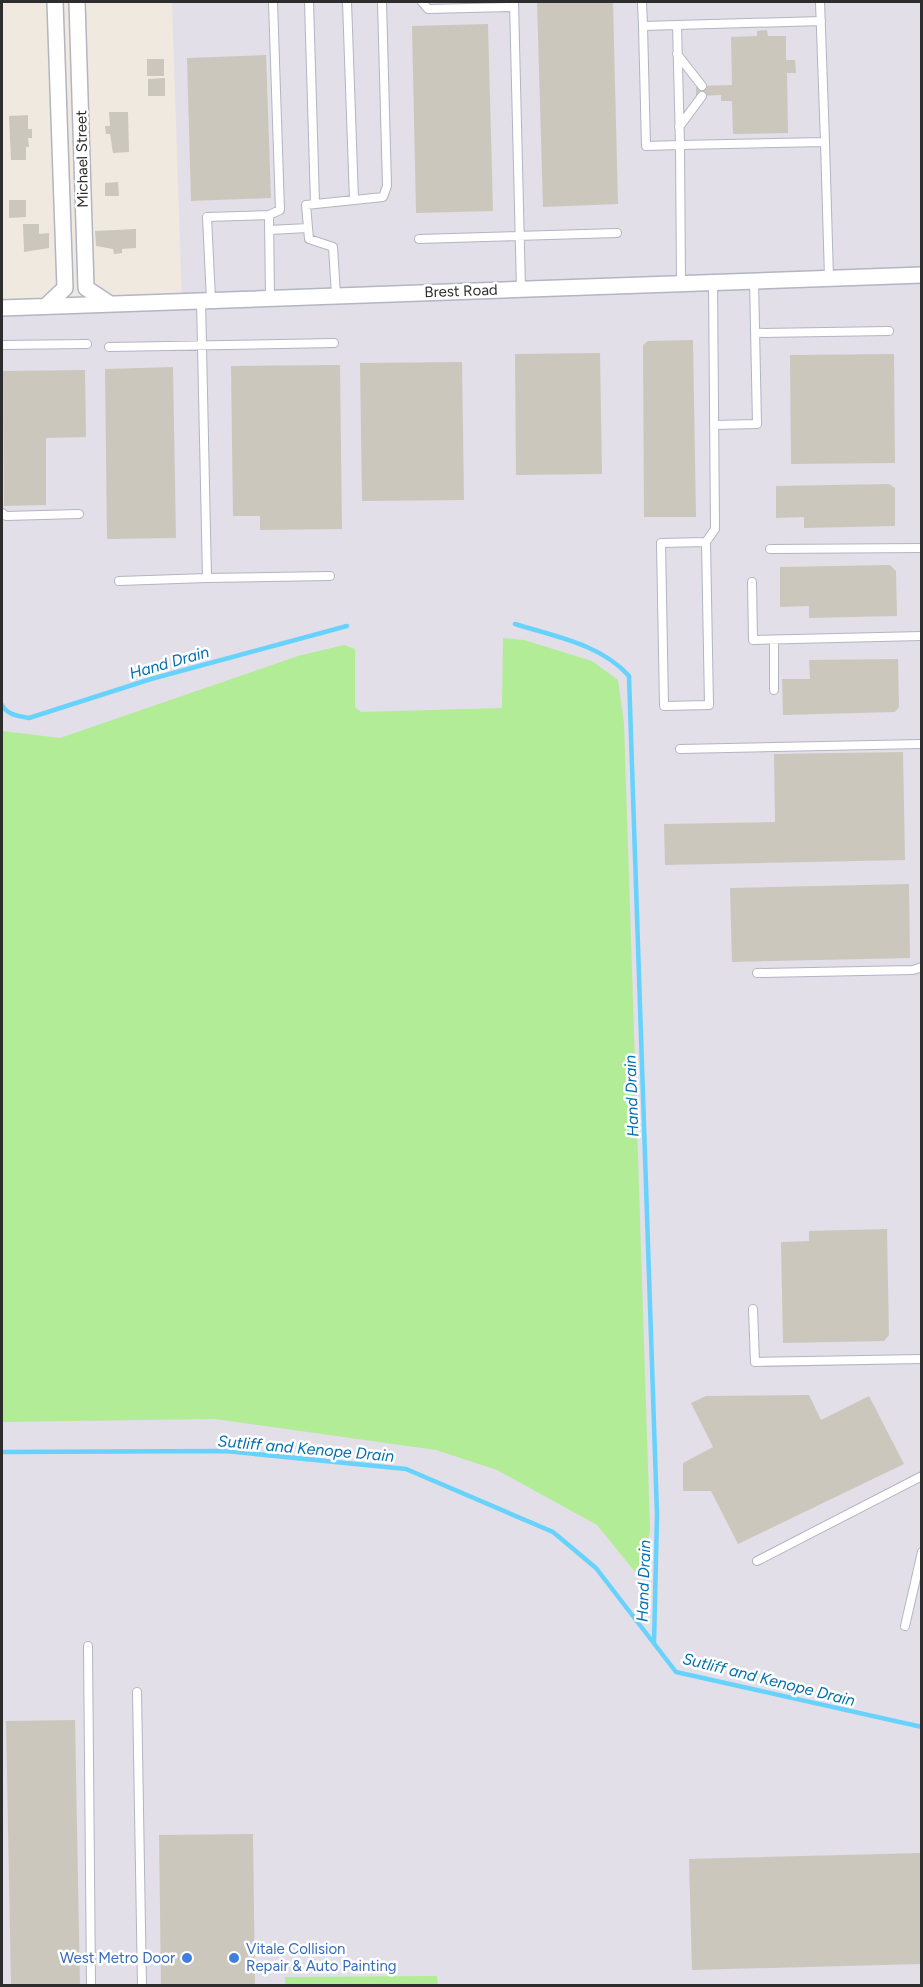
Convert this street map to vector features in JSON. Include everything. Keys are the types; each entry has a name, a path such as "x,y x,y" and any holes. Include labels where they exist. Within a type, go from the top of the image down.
{"street":[{"name":"Michael Street","path":"46,306 65,288 55,2"},
{"name":"Michael Street","path":"77,2 86,288 110,304"},
{"name":"Brest Road","path":"2,308 921,275"}],"lane":[{"path":"207,578 202,345 206,300 207,217 269,215 280,210 273,2"},
{"path":"309,2 315,203"},
{"path":"347,2 354,200"},
{"path":"336,295 333,247 309,240 306,206 315,203 383,197 387,186 382,2"},
{"path":"422,2 428,9 514,4 521,289"},
{"path":"642,2 646,146 825,142"},
{"path":"820,2 829,278"},
{"path":"643,26 821,21"},
{"path":"677,26 681,283"},
{"path":"677,54 702,86"},
{"path":"679,127 702,96"},
{"path":"269,215 270,298"},
{"path":"269,230 308,228"},
{"path":"419,239 617,233"},
{"path":"714,425 756,424 754,280"},
{"path":"706,542 661,543 664,706 709,705 706,542 715,529 713,282"},
{"path":"755,333 890,331"},
{"path":"109,347 334,343"},
{"path":"2,345 87,344"},
{"path":"2,513 6,516 79,514"},
{"path":"770,549 921,548"},
{"path":"118,581 330,576"},
{"path":"752,582 753,640 921,636"},
{"path":"774,640 774,690"},
{"path":"680,749 921,744"},
{"path":"757,973 912,970 921,967"},
{"path":"753,1309 755,1362 921,1359"},
{"path":"756,1561 921,1476"},
{"path":"906,1626 921,1552"},
{"path":"88,1646 91,1986"},
{"path":"137,1692 142,1986"}],"shaded area":[{"path":"172,2 921,2 921,1985 2,1985 2,313 182,307"}],"green space":[{"path":"503,638 524,640 592,661 618,680 624,723 650,1530 640,1578 597,1525 497,1470 436,1450 215,1419 2,1422 2,731 60,738 298,656 344,645 355,649 355,707 361,712 502,708"},
{"path":"437,1976 438,1985 285,1985 285,1977"}],"building":[{"path":"537,2 613,2 618,204 543,207"},
{"path":"488,24 493,211 416,213 412,26"},
{"path":"767,30 768,36 786,36 786,60 795,60 796,73 787,73 788,133 733,134 732,101 721,101 721,95 696,96 696,86 732,85 731,37 757,36 757,31"},
{"path":"266,55 271,198 191,201 187,58"},
{"path":"147,59 164,59 164,76 147,76"},
{"path":"165,78 165,96 148,96 148,79"},
{"path":"109,112 128,112 129,152 113,153 110,134 106,134 105,126 110,126"},
{"path":"28,115 28,129 32,129 32,138 28,138 29,147 26,147 26,160 11,160 9,116"},
{"path":"118,182 119,196 105,196 105,183"},
{"path":"9,200 26,200 26,217 9,218"},
{"path":"23,224 39,224 39,234 49,233 49,248 24,252"},
{"path":"136,229 136,248 122,249 122,253 114,254 113,249 96,246 95,231"},
{"path":"693,340 696,517 644,517 643,345 648,341"},
{"path":"600,353 602,474 516,475 515,354"},
{"path":"894,354 895,463 791,464 790,355"},
{"path":"462,362 464,500 362,501 360,363"},
{"path":"340,365 342,529 260,530 260,516 233,516 231,366"},
{"path":"173,367 176,538 107,539 105,369"},
{"path":"85,370 86,437 46,438 46,505 4,506 3,371"},
{"path":"889,484 895,488 895,526 804,528 804,517 776,518 776,486"},
{"path":"890,565 896,571 897,616 809,618 809,606 780,607 780,567"},
{"path":"898,659 899,707 895,712 783,715 782,679 810,679 809,660"},
{"path":"903,752 905,860 665,865 664,824 775,822 774,754"},
{"path":"909,884 910,958 732,962 730,888"},
{"path":"887,1229 889,1335 884,1341 783,1343 781,1242 809,1241 809,1231"},
{"path":"809,1395 821,1420 869,1396 904,1464 738,1544 711,1491 683,1491 683,1463 713,1447 691,1403 706,1396"},
{"path":"75,1720 80,1986 11,1986 6,1721"},
{"path":"253,1834 255,1986 161,1986 159,1835"},
{"path":"922,1853 922,1964 692,1970 689,1859"}],"waterway":[{"name":"Hand Drain","path":"515,624 576,642 605,656 629,676 657,1515 654,1643"},
{"name":"Hand Drain","path":"2,705 10,713 29,718 151,679 347,626"},
{"name":"Sutliff and Kenope Drain","path":"2,1452 225,1451 406,1469 553,1532 596,1568 676,1672 922,1727"}],"place":[{"name":"West Metro Door","path":"187,1958"},
{"name":"Vitale Collision Repair & Auto Painting","path":"234,1958"}]}
